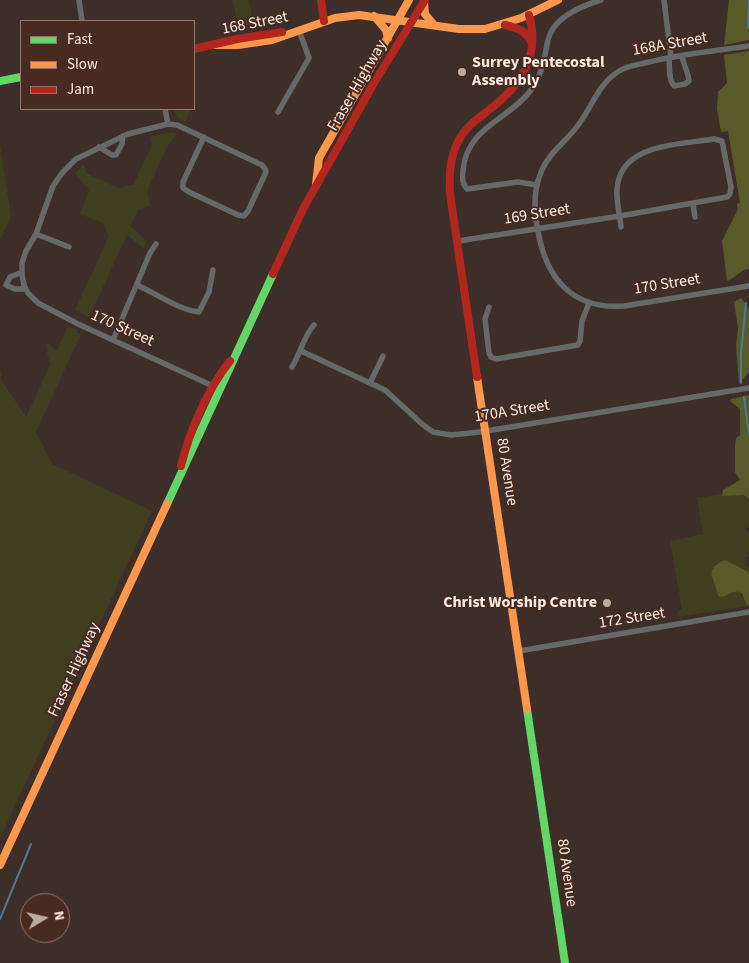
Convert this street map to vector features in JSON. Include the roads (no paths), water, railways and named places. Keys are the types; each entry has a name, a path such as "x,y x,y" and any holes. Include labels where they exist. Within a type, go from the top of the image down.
{"main road":[{"path":"321,0 324,21"},
{"name":"Fraser Highway","path":"316,187 319,158 409,0"},
{"path":"425,0 423,11 434,26"},
{"name":"Fraser Highway","path":"0,865 239,351 280,258 316,187 374,83 425,0"},
{"name":"168 Street","path":"195,49 215,46 237,39 299,30 348,15 374,16 459,30 476,30 503,25 558,0"},
{"name":"80 Avenue","path":"529,14 532,24 533,48 527,68 516,86 471,125 460,138 450,163 449,175 450,194 565,963"},
{"path":"374,16 386,30 388,38"},
{"path":"503,25 523,30 531,41 533,48"},
{"path":"0,81 20,77"},
{"name":"Fraser Highway","path":"176,486 187,442 217,377 239,351"},
{"path":"197,440 195,435 201,412"}],"street":[{"path":"79,0 82,20"},
{"path":"537,184 518,182 469,189 464,185 462,172 467,154 477,136 516,106 535,84 545,61 551,32 558,22 600,0"},
{"path":"664,0 671,72 669,78 674,86 685,84 689,81 689,76 684,69 682,56"},
{"path":"278,112 309,58 299,30"},
{"name":"168A Street","path":"537,229 535,204 537,184 546,162 580,124 597,93 607,81 626,68 670,58 749,46"},
{"path":"165,110 168,124"},
{"path":"22,272 10,277 6,285 15,289 26,288 22,272 24,257 36,234 53,186 62,173 76,159 99,147 123,136 168,124 177,125 204,137 265,168 266,172 244,216 183,188 183,182 204,137"},
{"path":"99,147 112,155 116,155 122,144 123,136"},
{"name":"169 Street","path":"458,241 620,216 693,204 730,196 731,188 724,146 721,140 714,139 653,149 634,157 624,167 618,180 617,194 620,216"},
{"path":"693,204 695,216"},
{"path":"620,216 621,227"},
{"name":"170 Street","path":"537,229 542,254 551,272 563,286 589,303 624,306 749,286"},
{"path":"36,234 70,247"},
{"path":"113,340 150,253 156,244"},
{"path":"137,285 176,305 198,312 209,292 213,270"},
{"name":"170 Street","path":"26,288 38,303 213,386"},
{"path":"489,307 485,319 489,353 492,358 501,358 578,345 581,324 589,303"},
{"path":"292,366 314,325"},
{"name":"170A Street","path":"301,351 386,391 433,432 451,435 486,431 749,388"},
{"path":"370,383 383,356"},
{"name":"172 Street","path":"519,651 749,612"}],"waterway":[{"path":"748,28 749,0"},
{"path":"741,383 741,353 746,303"},
{"path":"744,397 749,434"},
{"path":"0,919 31,844"}],"place":[{"name":"Surrey Pentecostal Assembly","path":"462,72"},
{"name":"Christ Worship Centre","path":"607,603"}]}
